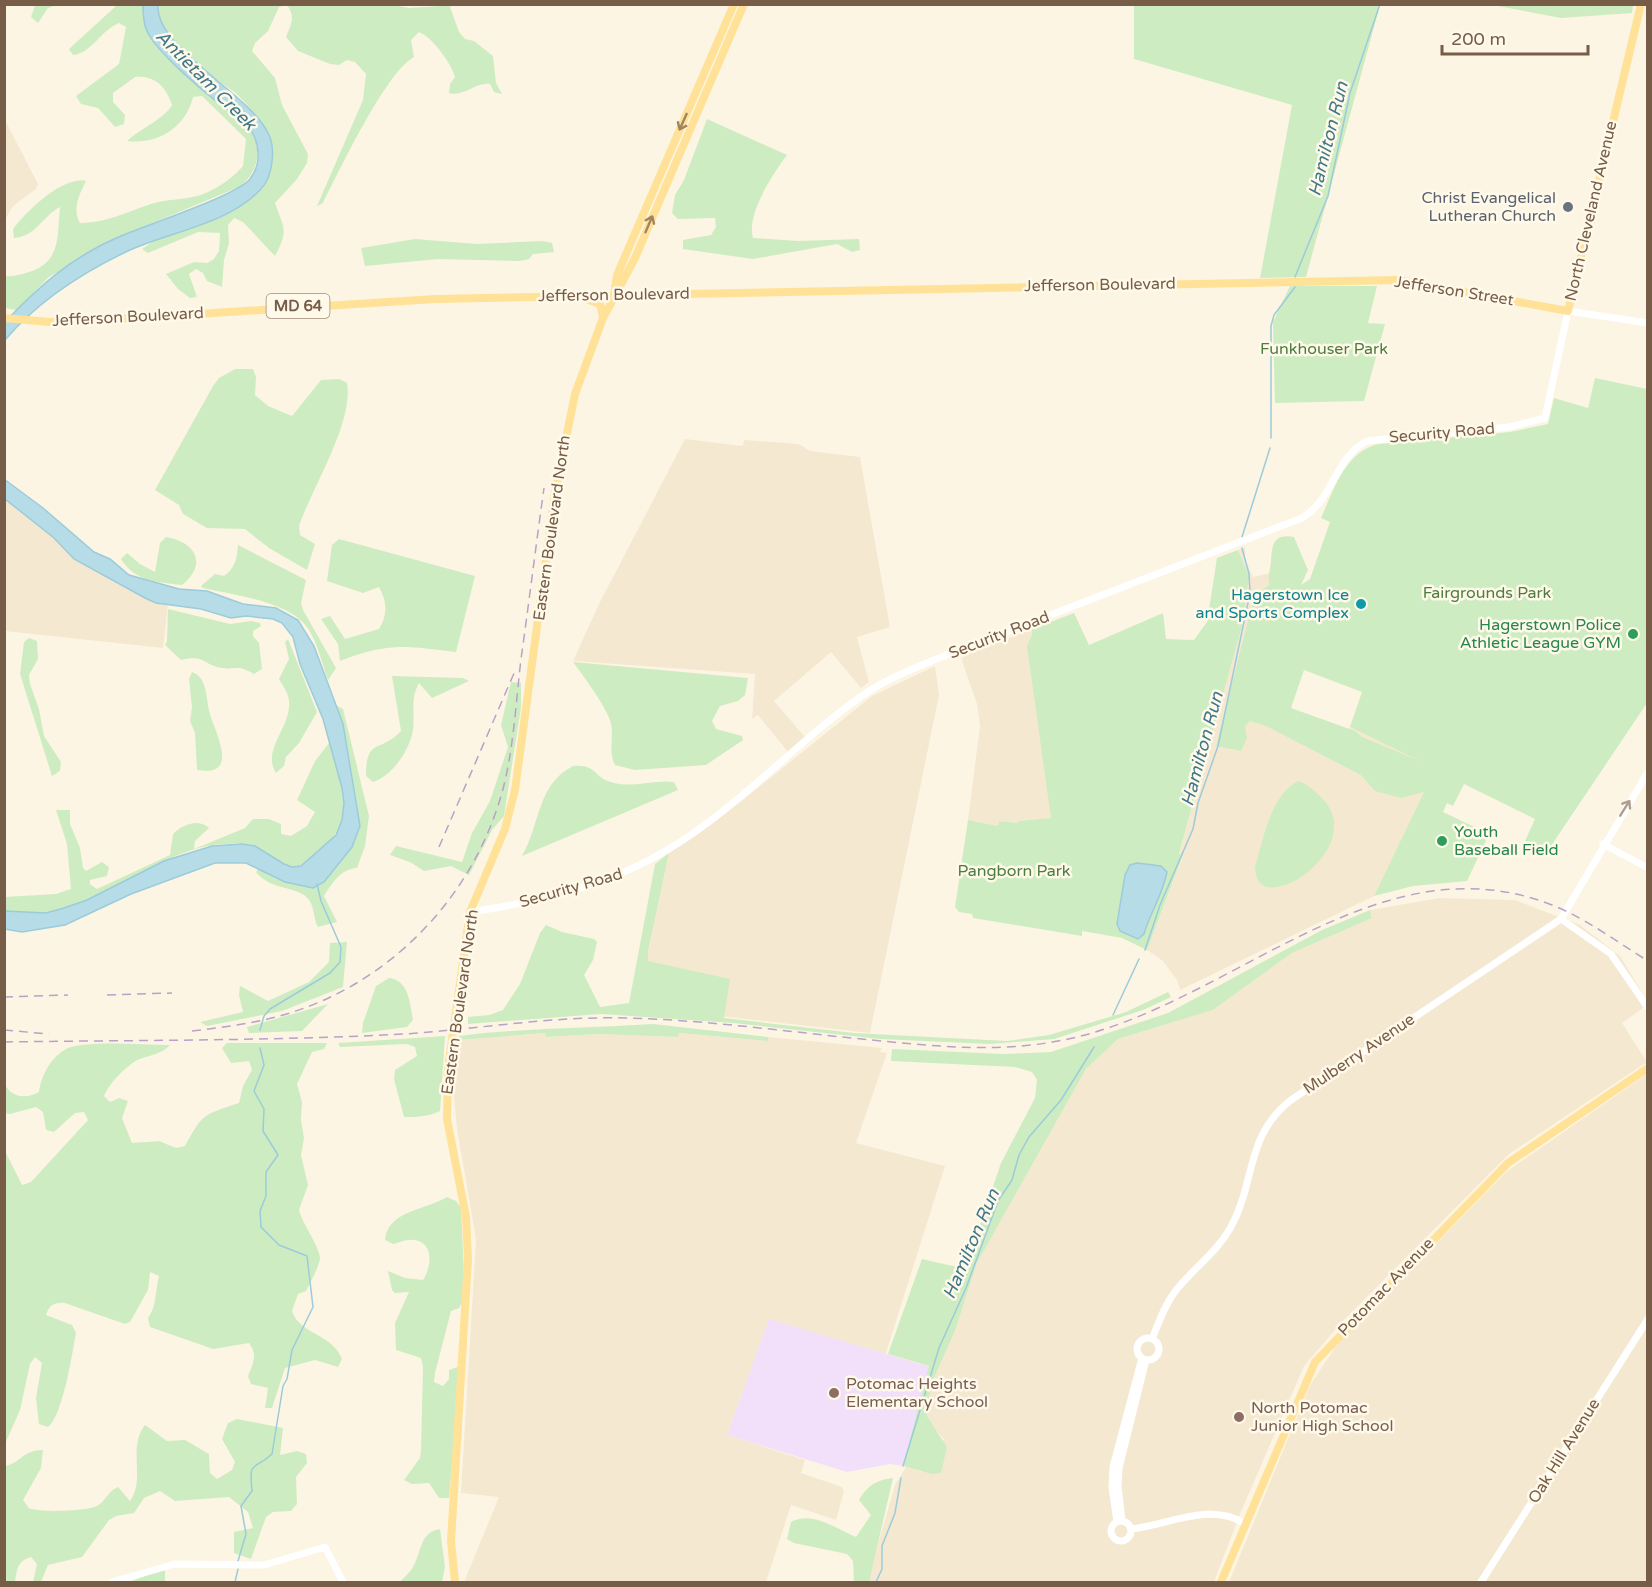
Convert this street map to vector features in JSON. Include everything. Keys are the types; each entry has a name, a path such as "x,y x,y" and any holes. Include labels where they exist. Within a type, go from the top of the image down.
{"main road":[{"name":"Eastern Boulevard North","path":"455,1582 451,1541 468,1260 466,1217 449,1143 446,1097 470,912 505,829 513,800 560,461 575,394 603,318 613,295 635,258 744,4"},
{"name":"North Cleveland Avenue","path":"1568,310 1641,4"},
{"name":"Eastern Boulevard North","path":"613,295 617,275 733,8"},
{"path":"716,69 718,57 734,21 733,8"},
{"path":"700,106 698,99 711,68 711,58"},
{"path":"635,258 627,279 628,285 633,290 656,294"},
{"name":"Jefferson Street","path":"1224,283 1398,280 1568,310"},
{"name":"Jefferson Boulevard","path":"4,318 36,321 88,321 359,302 1224,283"},
{"path":"561,297 594,300 600,304 603,318"},
{"name":"Potomac Avenue","path":"1221,1582 1308,1372 1321,1355 1508,1163 1647,1068"}],"street":[{"name":"Jefferson Street","path":"1568,310 1647,323"},
{"name":"North Cleveland Avenue","path":"1545,418 1568,310"},
{"name":"Security Road","path":"470,912 557,895 607,881 634,870 708,824 839,713 884,682 934,660 1302,518 1324,499 1348,453 1367,441 1509,427 1545,418"},
{"path":"1647,772 1603,844 1561,920 1611,954 1647,1008"},
{"path":"1603,844 1647,868"},
{"name":"Mulberry Avenue","path":"1152,1339 1175,1292 1222,1242 1238,1211 1260,1135 1278,1110 1561,920"},
{"name":"Oak Hill Avenue","path":"1481,1582 1647,1319"},
{"path":"1143,1339 1152,1339 1158,1344 1159,1352 1154,1359 1144,1359 1137,1352 1137,1346 1143,1339"},
{"path":"1144,1359 1113,1467 1112,1487 1120,1521 1131,1529 1210,1514 1228,1516 1245,1524"},
{"path":"1120,1521 1111,1529 1115,1540 1126,1540 1131,1529"},
{"path":"112,1582 175,1564 276,1563 326,1547 343,1582"}],"shaded area":[{"path":"5,120 38,184 36,189 13,206 5,220"},
{"path":"685,439 743,446 744,440 799,444 810,451 860,457 890,627 857,637 869,682 861,688 831,652 774,701 805,737 788,752 758,715 752,719 755,674 573,661 599,604"},
{"path":"5,499 54,538 74,559 145,598 168,604 163,648 5,631"},
{"path":"1245,547 1245,559 1253,577 1279,571 1302,583 1248,704 1344,741 1350,727 1436,768 1374,896 1180,990 1177,980 1163,961 1147,950 1183,856 1179,855 1244,619 1249,576 1238,550"},
{"name":"Pangborn Park","path":"1032,629 1051,818 1019,821 1018,823 999,821 998,826 968,820 980,726 977,704 962,661 963,656"},
{"path":"935,666 939,695 870,1033 728,1017 636,1011 669,853 739,803 872,696"},
{"path":"1439,898 1515,900 1580,925 1620,956 1648,1002 1622,1023 1647,1062 1509,1154 1342,1322 1304,1366 1240,1514 1214,1582 867,1582 895,1485 906,1467 923,1472 944,1439 931,1425 927,1416 931,1385 955,1331 977,1263 1086,1069 1118,1039 1213,1010 1292,953 1372,918 1370,910"},
{"path":"546,1033 546,1037 598,1034 678,1037 678,1033 768,1041 768,1037 882,1048 880,1052 887,1053 856,1143 945,1166 885,1356 769,1320 727,1435 805,1460 801,1473 842,1487 844,1491 836,1520 791,1505 766,1582 464,1582 499,1497 461,1493 476,1239 457,1129 454,1097 456,1070 461,1040"},
{"path":"1647,1074 1647,1582 1229,1582 1310,1385 1336,1346 1506,1172"},
{"name":"Potomac Heights Elementary School","path":"769,1319 934,1368 903,1466 890,1464 847,1472 727,1435"}],"green space":[{"path":"35,4 57,5 48,8 38,23 31,17"},
{"path":"389,4 409,8 454,5 450,7 459,32 465,39 474,41 493,56 496,83 502,94 494,92 490,84 480,85 460,93 449,93 450,84 455,77 453,71 435,45 419,32 411,40 414,57 403,66 377,101 323,203 317,206 363,100 366,74 355,62 347,60 339,65 330,64 298,51 286,37 292,21 290,9 287,5 279,7 268,31 255,43 252,51 275,78 282,105 308,154 307,163 297,179 275,203 283,224 284,234 275,256 243,222 234,218 228,225 229,243 224,260 222,287 207,281 203,273 196,269 189,274 197,297 190,298 178,289 166,274 194,262 207,263 214,259 219,251 220,233 198,232 148,253 142,249 154,241 237,208 263,188 262,122 245,102 186,54 175,42 160,17 158,5"},
{"path":"1633,4 1632,13 1561,18 1493,5"},
{"path":"117,5 143,5 148,32 158,48 193,82 246,122 257,148 255,165 252,173 239,187 119,237 49,277 16,310 5,308 5,276 15,276 32,271 49,260 53,253 58,236 60,207 28,234 14,238 13,229 27,213 56,189 77,181 86,181 79,197 77,212 80,223 90,223 157,202 203,194 222,184 243,166 246,139 202,96 193,97 184,117 169,132 160,137 138,141 127,141 169,110 172,105 163,88 154,80 135,77 113,93 113,102 125,115 124,124 115,127 98,108 81,104 76,96 119,64 126,27 119,23 113,26 80,53 73,55 69,49"},
{"path":"1134,5 1380,5 1306,277 1260,278 1292,105 1134,59"},
{"path":"707,119 787,155 768,183 757,206 753,218 753,238 798,241 859,239 860,250 852,252 837,244 753,259 683,249 683,240 711,235 716,227 715,218 678,219 672,213 675,195 684,180"},
{"path":"415,239 477,244 543,241 552,243 554,252 533,254 529,259 520,261 438,259 365,266 361,248"},
{"name":"Funkhouser Park","path":"1290,286 1377,286 1368,323 1385,324 1364,401 1275,403 1273,322"},
{"path":"235,369 253,369 256,377 255,395 268,406 292,416 321,380 339,379 347,383 347,399 338,435 299,526 300,535 315,544 307,570 269,548 245,529 207,528 183,514 179,505 155,490 213,386 219,378"},
{"name":"Fairgrounds Park","path":"1595,378 1647,389 1647,703 1549,849 1542,850 1525,841 1535,819 1464,784 1453,806 1447,803 1443,812 1489,834 1467,881 1413,886 1374,896 1424,792 1401,798 1375,791 1361,775 1266,726 1250,721 1245,726 1247,738 1241,751 1216,746 1254,597 1270,584 1273,546 1282,537 1294,537 1308,570 1301,585 1310,579 1330,522 1321,518 1348,464 1366,449 1378,444 1510,432 1548,424 1554,398 1588,408","holes":["1304,670 1362,692 1350,727 1420,761 1362,737 1355,731 1291,708"]},
{"path":"166,537 185,544 195,555 195,569 182,585 156,582 140,577 121,559 127,553 140,564 155,572 160,543"},
{"path":"339,539 475,576 456,652 397,647 372,651 340,661 338,644 321,619 330,616 345,639 379,629 385,608 379,587 363,593 327,581 332,545"},
{"path":"238,545 306,580 301,603 303,610 336,668 328,680 314,639 298,618 259,600 201,586 215,574 224,576 231,570 236,559"},
{"path":"1238,550 1249,576 1244,619 1179,854 1183,855 1147,950 1122,938 1082,931 1082,936 973,918 972,914 959,912 955,907 968,820 998,826 999,821 1018,823 1018,821 1051,818 1027,646 1032,629 1074,613 1089,645 1163,613 1166,639 1194,640 1207,622 1217,558"},
{"path":"168,609 230,624 251,621 260,623 261,626 253,631 253,636 259,643 262,669 254,674 241,668 216,667 195,658 181,660 165,645"},
{"path":"29,638 37,641 38,659 29,675 30,684 39,709 44,736 61,762 60,771 52,776 20,674 24,642"},
{"path":"288,639 317,712 299,743 286,757 284,766 276,773 272,764 272,754 289,706 288,696 279,679 289,659 285,642"},
{"path":"573,662 748,678 745,695 738,701 720,706 712,721 716,729 742,736 743,740 706,765 635,770 615,765 612,755 611,723 604,708"},
{"path":"192,672 204,684 210,714 222,752 222,761 218,767 210,771 197,770 195,733 190,721 192,707 189,679"},
{"path":"392,676 463,678 469,681 432,698 419,683 413,706 413,730 408,746 393,768 373,782 366,776 368,756 371,751 401,731"},
{"path":"511,682 521,683 521,708 504,816 492,830 469,875 451,866 424,871 410,862 390,855 396,846 462,862 472,833 490,801 508,747 501,725"},
{"path":"334,704 343,709 369,816 365,846 357,868 342,874 324,896 337,922 318,927 311,903 304,895 269,882 256,872 259,868 271,876 313,888 324,882 360,826 346,738"},
{"path":"329,743 342,786 343,813 332,839 305,864 290,867 254,846 213,845 170,858 109,891 67,908 40,914 5,911 4,897 56,894 71,889 67,844 56,810 70,810 70,824 80,848 83,868 86,871 102,862 109,867 107,876 90,880 90,884 97,889 170,855 173,834 190,824 200,823 209,828 195,841 194,849 245,828 253,819 269,819 281,824 281,834 291,836 307,826 315,812 297,800 315,761"},
{"path":"573,766 587,767 605,780 619,784 674,782 678,790 522,856 552,783"},
{"path":"1298,781 1321,797 1333,817 1333,837 1323,856 1308,873 1290,884 1273,888 1260,883 1255,867 1274,807 1288,788"},
{"path":"669,853 648,961 730,979 724,1018 854,1033 1007,1041 1049,1035 1126,1012 1168,992 1171,997 1143,1010 1054,1039 990,1044 880,1039 733,1023 601,1014 468,1024 468,1017 489,1015 503,1010 520,984 540,933 546,925 562,932 594,939 597,942 593,960 584,975 600,1007 629,1003 655,864"},
{"path":"1370,910 1372,918 1292,953 1213,1010 1118,1039 1086,1069 977,1263 955,1331 931,1385 927,1416 947,1447 941,1473 932,1474 903,1466 929,1366 888,1354 922,1259 957,1267 965,1261 973,1245 1001,1163 1035,1098 1037,1080 1032,1072 1015,1067 891,1061 892,1049 1004,1054 1051,1052 1168,1013 1322,930"},
{"path":"347,942 343,987 282,1011 207,1026 200,1022 243,1012 239,995 240,986 268,1001 309,982 329,962 330,943"},
{"path":"389,978 401,983 405,988 413,1020 407,1027 362,1033 363,1023 376,986"},
{"path":"328,1004 302,1031 249,1033 247,1027"},
{"path":"653,1024 768,1037 768,1041 679,1033 678,1037 598,1034 546,1037 545,1033 461,1040 454,1097 451,1093 459,1036"},
{"path":"445,1036 440,1111 418,1117 404,1117 394,1079 395,1070 417,1056 415,1047 407,1044 340,1047 338,1043"},
{"path":"227,1043 327,1043 324,1049 312,1052 297,1084 302,1102 301,1120 304,1138 301,1155 308,1185 299,1210 318,1249 320,1259 306,1291 298,1294 292,1311 302,1325 337,1350 342,1359 338,1367 315,1360 285,1368 272,1408 265,1408 268,1388 251,1384 248,1376 254,1355 249,1343 213,1349 150,1327 148,1318 154,1303 159,1276 150,1272 148,1290 130,1322 125,1324 65,1303 58,1303 51,1307 46,1315 72,1325 76,1333 58,1410 48,1427 39,1424 36,1398 42,1363 35,1357 30,1364 20,1410 5,1444 5,1151 22,1185 31,1182 88,1120 84,1112 75,1113 54,1132 46,1130 43,1112 36,1107 10,1114 5,1113 5,1084 11,1092 19,1096 29,1096 39,1092 42,1080 52,1061 68,1048 89,1044 170,1045 130,1065 114,1080 104,1096 110,1102 119,1098 128,1101 122,1118 132,1143 159,1141 176,1148 185,1146 205,1117 239,1103 243,1086 252,1070 249,1061 231,1063 222,1048"},
{"path":"447,1197 456,1201 461,1208 465,1297 459,1308 451,1311 435,1373 434,1382 443,1386 449,1379 449,1370 458,1367 459,1383 449,1498 439,1498 429,1483 412,1484 404,1480 420,1458 423,1367 421,1358 396,1350 395,1323 409,1292 395,1293 392,1290 388,1271 405,1278 423,1280 429,1262 428,1250 420,1241 408,1240 393,1244 385,1240 393,1222 400,1217"},
{"path":"237,1419 283,1428 280,1455 297,1451 306,1454 307,1463 296,1477 297,1504 291,1511 273,1512 266,1517 251,1559 234,1553 234,1532 253,1528 248,1512 229,1497 175,1501 160,1491 144,1498 134,1513 116,1516 109,1520 82,1557 48,1565 41,1582 33,1582 37,1564 31,1557 20,1564 15,1582 5,1582 5,1466 31,1452 43,1450 41,1468 23,1500 29,1508 34,1510 63,1511 92,1508 100,1504 118,1487 130,1501 137,1483 137,1443 145,1425 167,1441 185,1440 209,1454 210,1473 217,1479 232,1470 235,1462 222,1439 228,1423"},
{"path":"893,1478 869,1582 854,1582 853,1561 847,1554 794,1543 787,1539 791,1522 807,1518 824,1522 856,1537 871,1515 859,1500 873,1484"},
{"path":"440,1529 445,1567 442,1582 400,1582 414,1566 429,1533"},
{"path":"165,1568 165,1582 130,1582"}],"water":[{"name":"Antietam Creek","path":"143,5 158,5 161,21 186,54 257,117 268,133 272,146 271,170 261,189 233,211 199,226 146,243 95,268 63,288 32,312 5,340 5,322 44,284 72,262 121,236 227,194 241,186 254,174 258,162 258,149 249,127 192,81 152,40 146,28"},
{"path":"4,479 43,508 94,552 110,559 129,575 179,589 207,591 243,604 276,608 298,620 314,646 343,724 360,826 352,847 324,882 313,888 285,882 246,863 215,863 131,894 65,925 22,932 5,929 5,911 46,913 64,908 87,900 164,861 212,846 242,844 255,846 284,864 292,867 301,866 336,835 342,820 344,803 323,719 300,664 293,637 282,623 273,619 246,616 231,618 201,609 156,603 145,598 74,559 54,538 5,499"},
{"path":"1137,863 1161,866 1167,872 1163,888 1144,934 1138,939 1120,931 1117,924 1125,875 1130,865"}],"waterway":[{"name":"Hamilton Run","path":"1295,277 1328,196 1350,93 1380,4"},
{"name":"Hamilton Run","path":"1271,438 1271,326 1274,315 1295,287"},
{"name":"Hamilton Run","path":"1242,537 1270,448"},
{"name":"Hamilton Run","path":"1145,950 1160,905 1193,829 1198,803 1218,746 1250,593 1249,574 1242,548"},
{"path":"260,1030 264,1016 270,1009 330,973 340,962 341,947 321,901 317,884"},
{"name":"Hamilton Run","path":"1113,1015 1139,959"},
{"name":"Hamilton Run","path":"903,1466 939,1348 966,1288 998,1201 1012,1180 1019,1155 1029,1137 1061,1100 1094,1047"},
{"path":"238,1561 246,1534 241,1506 252,1491 253,1467 272,1454 283,1386 287,1379 292,1350 313,1307 307,1256 279,1245 261,1227 260,1211 266,1196 266,1172 278,1155 263,1131 264,1109 254,1091 264,1065 260,1048"},
{"name":"Hamilton Run","path":"876,1582 882,1569 882,1546 895,1513 901,1478"},
{"path":"235,1582 238,1569"}],"railway":[{"path":"192,1031 266,1019 290,1013 328,998 364,978 397,955 426,927 452,895 474,861 491,824 504,785 544,488"},
{"path":"439,847 515,671"},
{"path":"4,1042 355,1036 405,1034 543,1021 625,1018 687,1021 941,1046 988,1048 1034,1045 1058,1041 1120,1024 1362,909 1423,892 1487,890 1552,905 1590,924 1648,961"},
{"path":"107,995 172,993"},
{"path":"4,997 68,995"},
{"path":"4,1030 49,1034"}],"place":[{"name":"Christ Evangelical Lutheran Church","path":"1568,207"},
{"name":"Hagerstown Ice and Sports Complex","path":"1361,604"},
{"name":"Hagerstown Police Athletic League GYM","path":"1633,634"},
{"name":"Youth Baseball Field","path":"1442,841"},
{"name":"Potomac Heights Elementary School","path":"834,1393"},
{"name":"North Potomac Junior High School","path":"1239,1417"}]}
